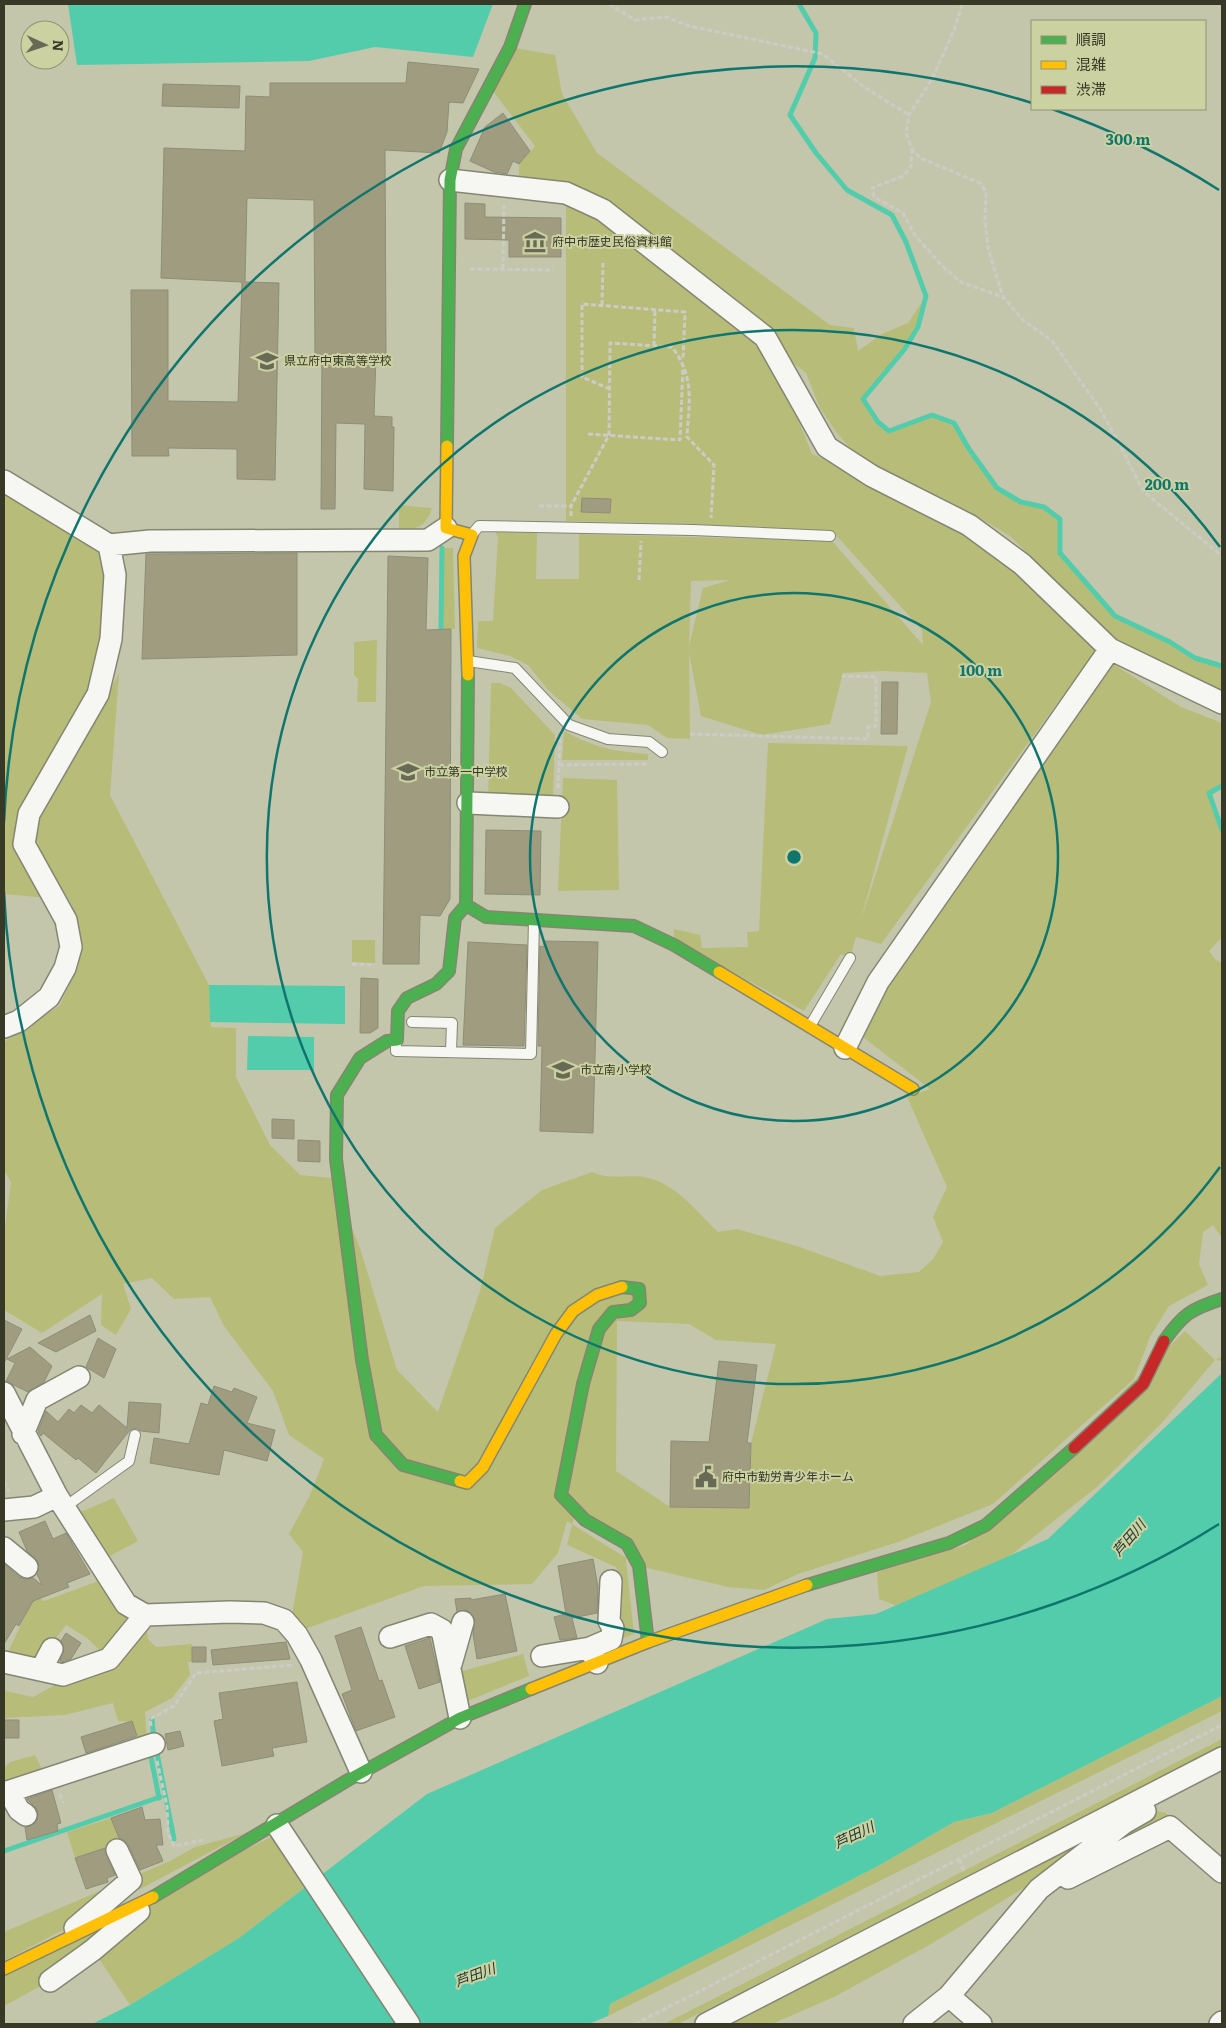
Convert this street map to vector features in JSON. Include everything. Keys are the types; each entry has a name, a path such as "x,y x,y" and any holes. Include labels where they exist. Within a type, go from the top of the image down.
{"street":[{"path":"446,528 450,180 456,149 510,47 525,4"},
{"path":"450,180 566,193 603,210 765,337 827,447 872,476 969,525 1022,564 1110,649 1222,703"},
{"path":"4,481 109,545 150,541 428,540 446,528 472,535 464,556 468,803 466,905 455,918 449,971 436,984 407,998 398,1011 396,1040 387,1041 360,1058 337,1095 336,1159 362,1360 376,1435 403,1465 467,1483 483,1467 556,1334 573,1311 597,1294 625,1286 639,1289 640,1303 631,1310 613,1312 599,1329 584,1384 561,1495 584,1520 627,1544 639,1566 648,1642"},
{"path":"4,1027 19,1021 49,997 65,968 70,947 66,920 24,844 29,814 98,694 111,638 115,575 109,545"},
{"path":"845,1048 878,982 1110,649"},
{"path":"468,803 558,798"},
{"path":"466,905 486,917 634,926 674,945 913,1089"},
{"path":"4,1969 64,1938 155,1896 281,1830 361,1772 460,1718 594,1655 648,1642 798,1588 949,1543 986,1526 1112,1415 1143,1384 1163,1343 1179,1319 1199,1306 1222,1299"},
{"path":"23,1434 37,1400 79,1377"},
{"path":"4,1393 23,1434 61,1502 126,1604 145,1615 230,1612 264,1613 284,1620 297,1635 311,1660 361,1772"},
{"path":"4,1510 61,1502"},
{"path":"4,1548 27,1567"},
{"path":"542,1656 594,1655 611,1639 613,1628 601,1621 611,1581"},
{"path":"4,1662 64,1675 109,1659 145,1615"},
{"path":"450,1666 463,1622"},
{"path":"390,1637 431,1624 442,1630 460,1718"},
{"path":"41,1670 52,1649"},
{"path":"26,1816 6,1793 154,1744"},
{"path":"914,2024 949,1996 1039,1889 1124,1823 1222,1758"},
{"path":"706,2024 1179,1785 1222,1774"},
{"path":"1039,1889 1051,1887 1170,1827 1222,1872"},
{"path":"281,1830 409,2024"},
{"path":"64,1938 131,1880 117,1850"},
{"path":"50,1981 93,1950 155,1896"},
{"path":"949,1996 981,2024"}],"lane":[{"path":"472,535 479,526 710,531 830,536"},
{"path":"467,661 515,668 569,725 608,739 649,742 662,752"},
{"path":"396,1040 396,1051 531,1054 534,920"},
{"path":"810,1027 850,958"},
{"path":"412,1022 452,1023 451,1051"},
{"path":"61,1502 129,1461 135,1435"}],"path":[{"path":"609,4 635,20 666,17 689,26 823,54 864,87 909,116"},
{"path":"962,4 955,28 932,79 909,116 906,133 912,149 920,158 980,183 986,192 985,219 988,248 1003,297 1024,320 1052,341 1101,410 1144,492 1222,556"},
{"path":"912,149 911,167 903,176 872,188 874,197 903,212 914,234 942,266 961,282 1003,297"},
{"path":"503,269 504,206"},
{"path":"602,305 603,263"},
{"path":"468,269 553,270"},
{"path":"588,434 680,440 685,312 582,304 582,377 610,390"},
{"path":"654,346 655,310"},
{"path":"572,528 571,506 609,435 610,343 672,346 683,361 690,386 687,437 714,466 710,531"},
{"path":"539,506 571,506"},
{"path":"639,580 641,530"},
{"path":"690,734 868,738 868,727 876,726 876,677 842,676"},
{"path":"554,728 560,732 558,798"},
{"path":"559,765 648,764"},
{"path":"352,964 375,965"},
{"path":"211,1838 174,1846 168,1833 167,1806 150,1718 174,1706 196,1673 296,1665"},
{"path":"635,2024 1222,1725"}],"green space":[{"path":"510,47 555,55 562,94 597,153 830,325 854,328 858,351 882,334 908,323 926,296 918,327 904,350 863,399 878,422 889,431 932,415 954,423 969,450 997,488 1021,502 1044,507 1060,519 1060,553 1114,616 1170,642 1195,658 1222,666 1222,699 1123,647 1010,536 970,512 855,454 837,433 820,408 806,373 767,342 812,454 972,527 1102,642 881,944 856,937 850,958 841,954 804,1011 674,940 674,929 700,935 702,948 748,947 747,932 759,931 768,743 908,746 861,920 931,702 927,673 881,671 843,673 830,724 762,735 701,716 689,653 690,739 667,738 648,725 582,719 548,690 528,665 510,656 477,648 478,621 493,621 498,537 495,532 537,533 536,579 579,579 579,534 832,541 923,645 922,630 834,533 693,524 566,521 566,193 519,188 519,164 535,146 489,86","holes":["730,580 703,588 689,646 691,581"]},
{"path":"4,489 85,531 102,558 108,579 104,637 94,689 20,814 48,898 4,894"},
{"path":"399,505 432,508 427,519 420,526 416,528 399,528"},
{"path":"442,548 453,548 455,629 441,629"},
{"path":"377,640 376,702 357,702 358,679 354,675 354,642"},
{"path":"1107,660 1181,707 1222,723 1222,786 1211,797 1222,829 1222,937 1209,951 1215,959 1222,963 1222,1238 1213,1225 1203,1232 1199,1264 1208,1285 1169,1306 1150,1337 1134,1379 993,1504 898,1542 798,1574 764,1590 728,1587 639,1566 567,1521 558,1553 532,1584 424,1586 305,1629 292,1615 303,1552 289,1534 310,1495 324,1459 289,1435 273,1391 224,1326 210,1297 174,1299 152,1278 123,1284 131,1309 116,1335 101,1325 102,1294 42,1333 4,1310 4,1234 11,1182 4,1170 4,1042 60,1005 77,969 81,935 71,903 42,857 37,840 39,818 119,674 110,795 209,985 211,1027 236,1028 236,1077 270,1145 300,1175 332,1178 360,1248 397,1370 438,1412 480,1291 495,1228 542,1190 592,1172 606,1176 649,1178 659,1182 678,1193 718,1232 737,1229 797,1246 880,1276 919,1272 933,1259 943,1242 933,1217 947,1187 907,1097 930,1089 854,1030","holes":["617,1321 689,1324 716,1340 776,1344 751,1443 749,1508 670,1507 616,1471"]},
{"path":"491,683 500,683 511,688 555,735 553,798 488,798"},
{"path":"564,731 605,748 648,754 648,760 562,760"},
{"path":"563,778 617,780 619,890 558,891"},
{"path":"352,940 375,940 375,963 352,962"},
{"path":"1185,1331 1215,1360 1161,1424 1098,1486 1011,1555 900,1607 879,1599 877,1572 966,1545"},
{"path":"114,1498 138,1541 106,1558 78,1513"},
{"path":"574,1518 625,1551 634,1634 619,1640 615,1611 620,1575 616,1567 567,1545"},
{"path":"101,1580 130,1615 133,1625 104,1655 87,1638 66,1625 49,1648 40,1666 6,1656 28,1610 27,1589 44,1601"},
{"path":"146,1624 148,1639 156,1647 192,1644 192,1662 188,1662 190,1675 172,1698 145,1712 147,1742 139,1744 132,1722 118,1721 113,1703 65,1715 4,1718 4,1688 6,1691 33,1697 66,1679"},
{"path":"523,1654 529,1676 465,1702 459,1672"},
{"path":"1222,1696 1222,1711 608,2016 610,2004 878,1866 954,1822 992,1813"},
{"path":"1222,1739 1222,1750 1039,1840 678,2024 664,2024"},
{"path":"35,1755 41,1767 38,1774 4,1788 4,1768 10,1762"},
{"path":"1138,1806 1166,1813 1171,1821 1022,1889 931,1944 834,1997 772,2024 720,2024"},
{"path":"111,1818 121,1843 75,1858 67,1832"},
{"path":"246,1833 4,1961 4,1932 170,1861 195,1847"},
{"path":"275,1835 313,1881 239,1938 130,2005 93,1950 50,1981 4,2006 4,1969"}],"water":[{"path":"68,4 493,4 473,57 375,47 309,61 77,65"},
{"path":"209,985 345,986 345,1024 210,1022"},
{"path":"248,1036 314,1037 314,1070 247,1070"},
{"name":"芦田川","path":"1222,1373 1222,1696 992,1813 954,1822 878,1866 610,2004 608,2016 589,2024 92,2024 130,2005 239,1938 427,1794 827,1619 876,1614 1048,1539"}],"building":[{"path":"408,62 479,69 463,103 449,102 447,132 439,153 385,150 386,355 376,355 374,416 392,417 392,427 394,427 393,491 364,489 365,424 336,423 335,509 321,509 322,355 315,355 314,200 247,198 245,282 279,283 275,480 237,479 237,449 168,448 169,456 132,456 131,290 168,290 168,401 238,402 242,282 161,278 164,148 245,151 246,96 270,97 270,83 406,83"},
{"path":"163,84 240,86 239,108 162,106"},
{"path":"503,113 530,151 519,164 513,161 507,174 494,172 470,161 485,127"},
{"path":"465,203 485,204 485,217 561,218 561,257 509,257 509,240 465,239"},
{"path":"582,498 611,499 610,513 581,512"},
{"path":"297,553 297,655 142,659 146,554"},
{"path":"388,556 428,558 426,630 451,629 450,899 440,916 420,915 419,964 383,964"},
{"path":"882,682 898,682 897,734 881,734"},
{"path":"486,830 541,831 540,895 485,894"},
{"path":"544,941 598,942 593,1133 540,1131 542,1046 538,1046 540,946 544,947"},
{"path":"468,942 527,945 524,1046 463,1045"},
{"path":"361,978 378,979 378,1028 370,1033 360,1033"},
{"path":"272,1119 294,1120 294,1139 272,1138"},
{"path":"298,1140 320,1141 320,1162 298,1161"},
{"path":"90,1315 96,1331 56,1352 38,1343"},
{"path":"4,1320 22,1329 4,1363"},
{"path":"98,1338 116,1349 104,1378 86,1367"},
{"path":"30,1347 52,1366 44,1382 28,1392 6,1381 15,1363 7,1359"},
{"path":"719,1361 757,1365 747,1443 751,1443 749,1508 670,1507 671,1441 709,1442"},
{"path":"214,1386 232,1392 234,1388 257,1397 247,1423 275,1430 267,1461 224,1450 219,1475 150,1463 154,1438 189,1444 201,1403 208,1405"},
{"path":"129,1402 161,1404 159,1433 141,1431 136,1428 130,1430 96,1473 78,1458 76,1460 43,1433 41,1436 38,1431 46,1411 58,1422 69,1409 74,1413 81,1405 92,1413 99,1405 127,1428"},
{"path":"45,1521 53,1539 66,1533 90,1574 67,1583 69,1587 33,1601 19,1626 16,1624 4,1644 4,1564 19,1577 25,1579 33,1578 42,1585 37,1574 38,1562 27,1551 19,1532"},
{"path":"593,1559 598,1587 597,1613 572,1618 577,1638 560,1640 554,1617 566,1614 558,1566"},
{"path":"505,1594 517,1651 477,1659 473,1634 475,1619 467,1610 457,1612 455,1599 471,1598 471,1600"},
{"path":"361,1627 379,1681 382,1680 395,1717 356,1731 342,1694 352,1690 335,1636"},
{"path":"66,1633 81,1643 71,1659 62,1662 60,1661 64,1648 61,1641"},
{"path":"430,1638 440,1682 419,1689 405,1646"},
{"path":"286,1642 290,1659 213,1665 211,1650"},
{"path":"192,1647 206,1647 206,1662 192,1662"},
{"path":"297,1682 307,1742 272,1748 274,1756 222,1766 214,1721 223,1719 219,1693"},
{"path":"4,1720 19,1720 19,1738 4,1738"},
{"path":"132,1721 137,1736 86,1753 81,1737"},
{"path":"180,1731 184,1746 168,1750 165,1734"},
{"path":"52,1790 61,1823 57,1824 58,1831 27,1840 25,1827 36,1823 38,1816 37,1809 27,1799"},
{"path":"142,1807 145,1820 160,1819 163,1845 156,1845 163,1861 140,1870 128,1844 119,1838 111,1818"},
{"path":"105,1848 115,1875 107,1878 108,1882 86,1889 75,1858"}],"waterway":[{"path":"799,4 816,33 815,58 790,115 816,153 847,190 892,215 906,242 926,296 918,327 904,350 863,399 878,422 889,431 932,415 954,423 969,449 997,488 1021,502 1044,507 1060,519 1060,553 1115,616 1170,642 1195,658 1222,666"},
{"path":"441,629 442,548"},
{"path":"1222,786 1209,793 1222,830"},
{"path":"152,1719 154,1740"},
{"path":"156,1748 174,1839"},
{"path":"150,1752 159,1798"},
{"path":"4,1851 160,1797"}],"traffic: fast":[{"path":"447,446 450,180 456,149 510,47 525,4"},
{"path":"468,675 466,905 486,917 634,926 674,945 719,972"},
{"path":"460,1481 403,1465 376,1435 362,1360 336,1159 337,1095 360,1058 387,1041 397,1040 398,1011 407,998 436,984 449,971 455,918 466,905"},
{"path":"622,1287 639,1289 640,1303 631,1310 613,1312 599,1329 583,1384 561,1495 585,1520 627,1544 639,1566 648,1642"},
{"path":"1164,1341 1177,1324 1188,1314 1222,1299"},
{"path":"807,1585 949,1543 986,1525 1074,1448"},
{"path":"153,1897 348,1780 460,1718 531,1689"}],"traffic: slow":[{"path":"447,446 446,528 472,535 464,556 468,675"},
{"path":"719,972 913,1089"},
{"path":"460,1481 467,1483 483,1467 556,1334 573,1311 597,1295 622,1287"},
{"path":"531,1689 648,1642 807,1585"},
{"path":"4,1969 153,1897"}],"traffic: jam":[{"path":"1074,1448 1143,1384 1164,1341"}],"place":[{"name":"府中市歴史民俗資料館","path":"535,242"},
{"name":"県立府中東高等学校","path":"267,361"},
{"name":"市立第一中学校","path":"408,772"},
{"name":"市立南小学校","path":"563,1070"},
{"name":"府中市勤労青少年ホーム","path":"706,1477"}]}
